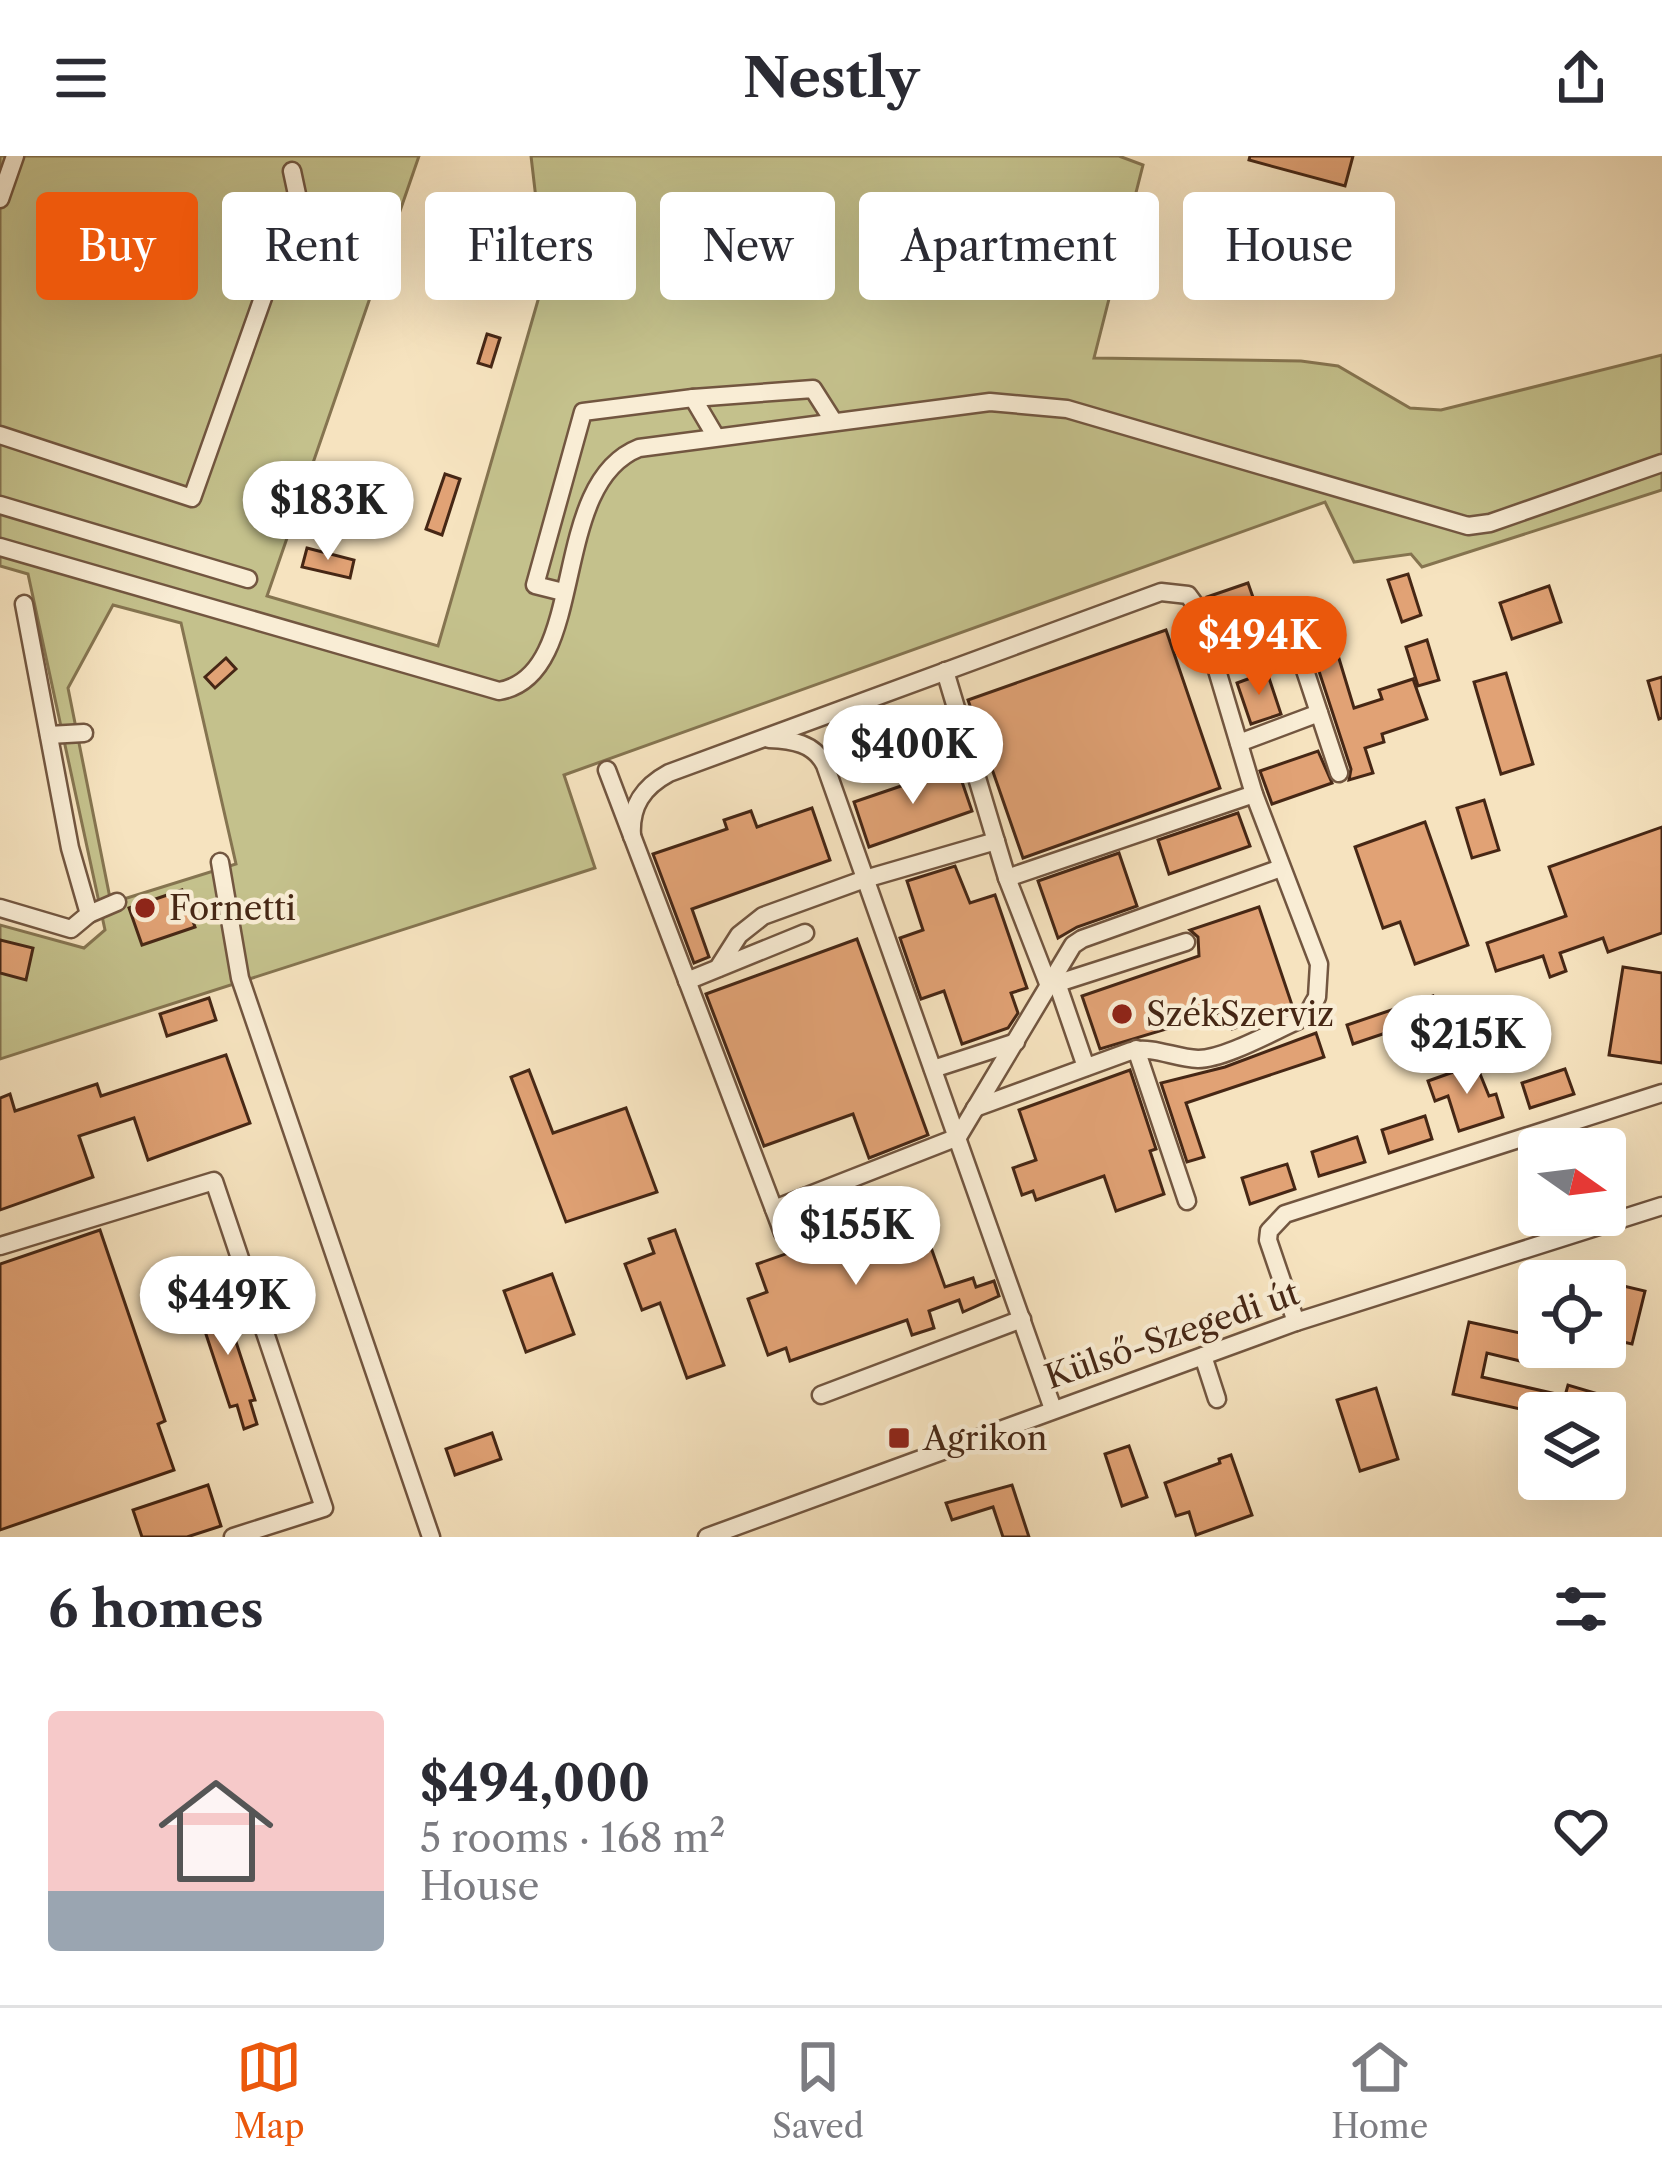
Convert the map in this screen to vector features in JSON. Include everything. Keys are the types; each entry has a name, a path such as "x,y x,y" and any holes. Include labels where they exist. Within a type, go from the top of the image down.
{"street":[{"path":"0,199 15,156"},
{"path":"0,435 193,498 298,199 292,171"},
{"path":"563,592 535,585 584,412 813,389 834,422"},
{"path":"693,398 716,437"},
{"path":"0,547 499,691 533,674 549,644 601,475 624,454 660,444 990,402 1067,409 1468,526 1490,523 1662,463"},
{"path":"562,491 591,497"},
{"path":"0,505 248,579"},
{"path":"632,836 632,813 649,785 669,772 1161,592 1188,595 1199,610 1254,794 1319,964 1317,997 1309,1013 1214,1056 1196,1059 1136,1049 975,1108"},
{"path":"24,604 70,848 89,914"},
{"path":"1289,622 1340,773"},
{"path":"945,671 1007,878 1086,1067"},
{"path":"1239,743 1319,713"},
{"path":"49,735 84,733"},
{"path":"762,738 797,742 820,757 1053,1409"},
{"path":"607,770 783,1233"},
{"path":"1007,878 1254,794"},
{"path":"718,968 739,935 763,916 866,879 996,841"},
{"path":"220,862 239,978 431,1537"},
{"path":"774,1209 958,1137 1073,945 1281,868"},
{"path":"0,908 71,929 89,914 117,902"},
{"path":"687,981 805,932"},
{"path":"1053,982 1186,942"},
{"path":"933,1069 1016,1042"},
{"path":"1136,1049 1187,1201"},
{"path":"1296,1322 1268,1240 1285,1214 1662,1093"},
{"path":"0,1246 214,1181 324,1508 233,1537"},
{"name":"Külső-Szegedi út","path":"706,1537 1296,1322 1662,1206"},
{"path":"821,1395 1022,1319"},
{"path":"1203,1356 1217,1400"}],"shaded area":[{"path":"0,156 419,156 401,208 401,192 222,192 222,300 369,300 267,596 438,646 538,300 636,300 636,192 535,192 531,156 1119,156 1143,165 1136,192 859,192 859,300 1109,300 1094,358 1301,361 1338,366 1410,408 1441,410 1662,355 1662,490 1422,567 1411,554 1354,562 1325,502 564,775 595,868 0,1059 0,925 84,948 105,930 28,574 0,566","holes":["113,605 181,623 236,864 111,903 68,688"]}],"building":[{"path":"1250,156 1353,156 1345,186 1249,160"},
{"path":"487,334 500,338 491,367 478,363"},
{"path":"445,474 460,479 442,535 426,529"},
{"path":"307,548 354,560 350,578 302,567"},
{"path":"1408,574 1421,615 1402,622 1388,580"},
{"path":"1248,583 1269,643 1228,657 1207,597"},
{"path":"1549,586 1561,622 1512,639 1500,603"},
{"path":"1166,630 1220,788 1023,858 968,700"},
{"path":"1427,640 1439,680 1418,686 1406,647"},
{"path":"1337,652 1354,708 1382,699 1379,690 1413,679 1427,719 1382,734 1384,742 1365,748 1373,773 1349,780 1351,769 1315,659"},
{"path":"226,658 236,669 215,688 205,677"},
{"path":"1267,672 1281,714 1251,724 1237,683"},
{"path":"1506,673 1533,764 1501,774 1474,682"},
{"path":"1662,677 1662,718 1659,719 1648,681"},
{"path":"1318,751 1332,783 1272,804 1260,771"},
{"path":"957,767 972,811 869,847 854,802"},
{"path":"1484,800 1499,850 1472,858 1457,808"},
{"path":"812,808 830,860 692,909 709,957 694,963 653,854 727,829 724,820 751,811 757,827"},
{"path":"1238,813 1250,846 1169,874 1158,840"},
{"path":"1425,822 1468,945 1415,964 1400,922 1383,928 1355,847"},
{"path":"1662,827 1662,933 1608,952 1603,938 1560,953 1566,971 1550,977 1543,956 1496,971 1487,943 1566,916 1549,867"},
{"path":"1119,853 1137,906 1058,938 1038,881"},
{"path":"955,866 970,903 995,895 1027,988 1011,993 1018,1013 1008,1028 962,1044 944,991 921,999 900,938 923,930 907,881"},
{"path":"182,890 195,927 142,945 129,908"},
{"path":"1259,907 1293,1008 1232,1029 1226,1011 1100,1049 1082,996 1199,956 1198,937 1190,930"},
{"path":"857,939 928,1135 869,1158 853,1114 764,1146 706,994"},
{"path":"0,940 33,948 26,980 0,973"},
{"path":"1623,967 1662,973 1662,1063 1609,1055"},
{"path":"1433,996 1439,1015 1353,1044 1347,1025"},
{"path":"209,998 216,1020 167,1036 160,1014"},
{"path":"1316,1033 1324,1057 1186,1103 1204,1157 1187,1162 1161,1083 1225,1067"},
{"path":"226,1055 250,1123 148,1160 134,1118 79,1136 93,1177 0,1210 0,1098 10,1094 15,1111 97,1084 101,1096"},
{"path":"1476,1064 1489,1096 1496,1094 1503,1117 1459,1131 1448,1096 1435,1101 1428,1081"},
{"path":"1565,1069 1574,1094 1530,1108 1522,1083"},
{"path":"529,1070 553,1133 626,1108 657,1192 566,1222 511,1077"},
{"path":"1130,1070 1156,1149 1150,1151 1164,1194 1116,1211 1104,1176 1036,1200 1033,1191 1022,1195 1013,1168 1036,1160 1019,1110"},
{"path":"1425,1116 1432,1139 1389,1153 1382,1130"},
{"path":"1357,1137 1365,1162 1319,1176 1312,1152"},
{"path":"1287,1164 1295,1189 1250,1204 1242,1178"},
{"path":"917,1208 945,1287 973,1278 976,1287 994,1281 999,1296 963,1312 959,1300 929,1311 934,1328 912,1335 907,1320 790,1361 786,1348 768,1355 748,1299 767,1292 757,1264"},
{"path":"100,1230 165,1421 158,1424 174,1470 0,1530 0,1264"},
{"path":"675,1230 724,1365 687,1378 660,1303 642,1310 625,1264 654,1253 649,1239"},
{"path":"552,1274 574,1334 526,1352 504,1291"},
{"path":"1626,1287 1645,1291 1632,1344 1626,1343"},
{"path":"221,1296 255,1400 250,1401 257,1424 244,1429 237,1405 230,1407 196,1304"},
{"path":"1469,1322 1518,1332 1518,1360 1487,1353 1482,1377 1548,1392 1518,1392 1518,1409 1453,1394"},
{"path":"1376,1388 1398,1459 1360,1471 1337,1400"},
{"path":"492,1433 501,1459 455,1475 446,1449"},
{"path":"1129,1446 1147,1497 1122,1506 1105,1454"},
{"path":"1231,1455 1252,1515 1196,1535 1189,1512 1176,1516 1165,1483"},
{"path":"208,1485 221,1526 187,1537 142,1537 133,1510"},
{"path":"1012,1485 1029,1537 1003,1537 993,1507 952,1520 946,1503"}],"place":[{"name":"Fornetti","path":"145,908"},
{"name":"SzékSzerviz","path":"1122,1014"},
{"name":"Agrikon","path":"899,1438"}]}
